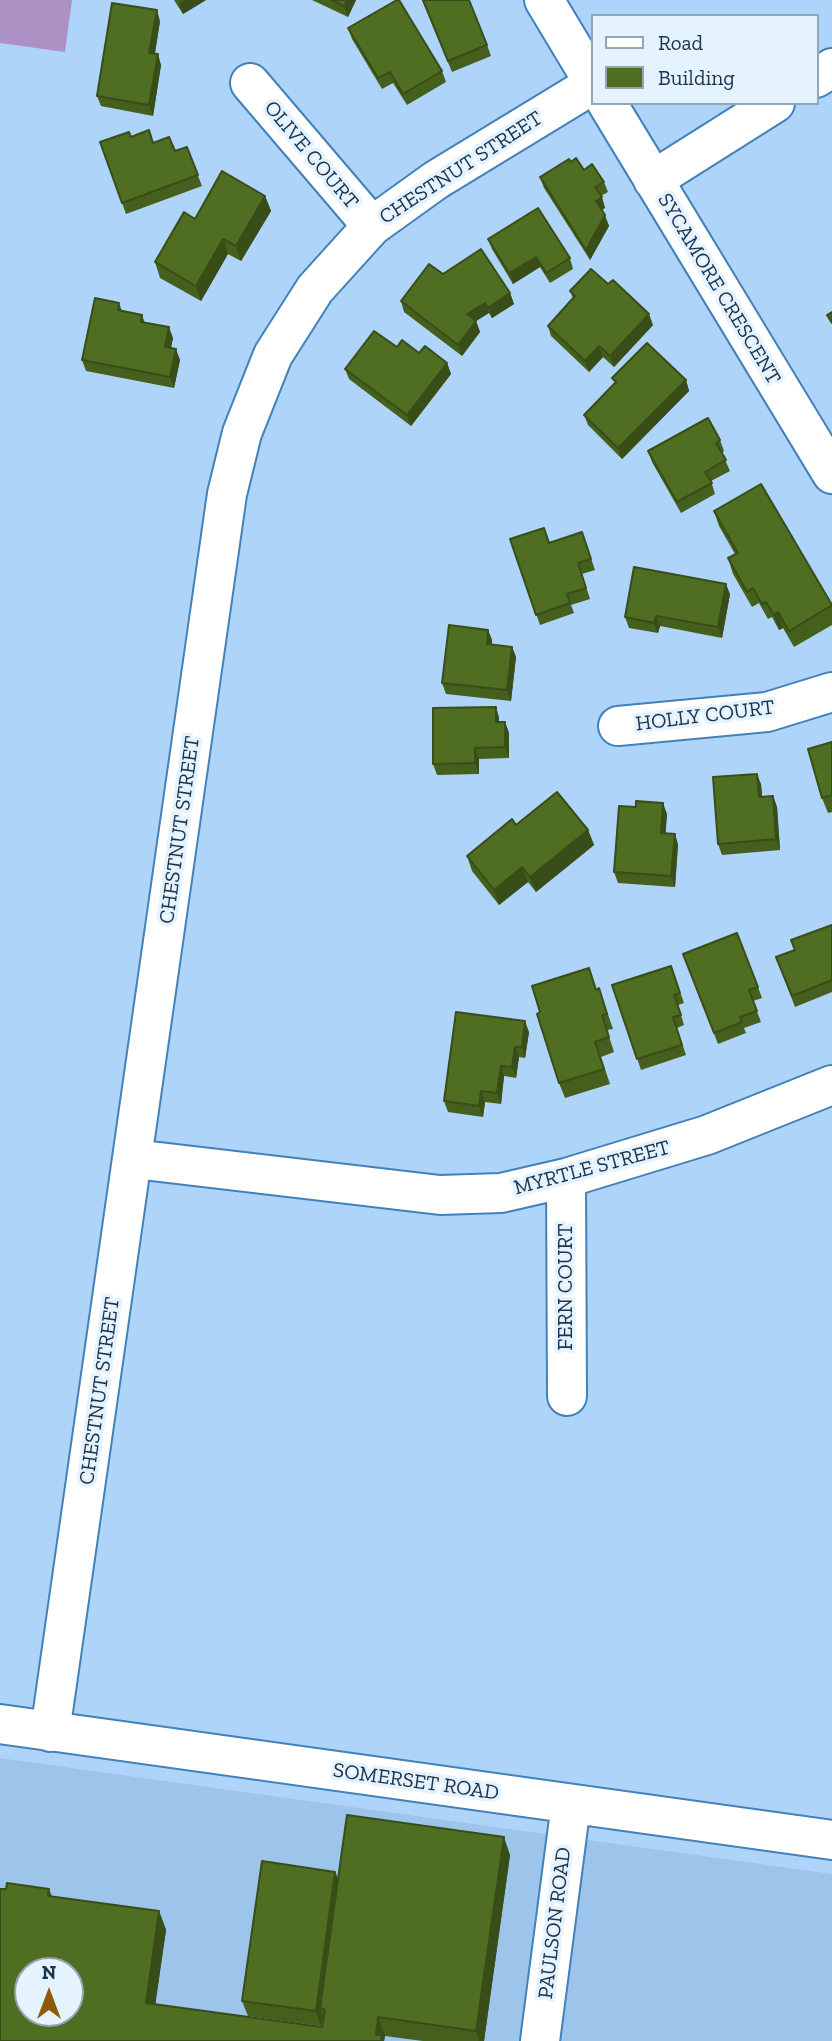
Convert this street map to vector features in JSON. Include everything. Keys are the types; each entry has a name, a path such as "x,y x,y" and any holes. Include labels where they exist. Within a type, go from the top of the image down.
{"street":[{"path":"544,0 590,76"},
{"name":"OLIVE COURT","path":"250,83 372,226"},
{"name":"CHESTNUT STREET","path":"50,1732 225,508 239,446 273,355 315,289 372,226 436,180 590,86"},
{"name":"SYCAMORE CRESCENT","path":"608,105 832,474"},
{"path":"653,180 772,105"},
{"name":"HOLLY COURT","path":"618,726 767,712 832,692"},
{"name":"MYRTLE STREET","path":"134,1159 440,1195 501,1192 566,1178 707,1135 832,1085"},
{"name":"FERN COURT","path":"566,1178 567,1396"},
{"name":"SOMERSET ROAD","path":"0,1724 832,1840"},
{"name":"PAULSON ROAD","path":"540,2041 571,1804"}],"shaded area":[{"path":"0,0 72,0 65,52 0,43"},
{"path":"0,1758 832,1874 832,2041 0,2041"}],"building":[{"path":"331,0 347,0 344,6"},
{"path":"397,0 442,71 403,94 390,72 378,78 348,28"},
{"path":"423,0 469,0 487,45 448,61"},
{"path":"112,3 157,10 149,53 158,54 149,105 97,96"},
{"path":"149,130 153,143 169,137 175,151 187,147 198,175 122,203 100,142 129,132 131,137"},
{"path":"576,158 584,170 592,164 604,182 595,187 602,197 596,201 605,215 586,250 540,177 569,159 571,162"},
{"path":"222,171 265,196 236,246 223,239 196,286 155,262 184,212 195,219"},
{"path":"538,208 570,258 546,273 536,257 509,273 488,239"},
{"path":"481,249 510,293 488,308 485,303 467,314 476,321 458,345 401,301 429,264 443,274"},
{"path":"591,269 608,284 613,280 649,314 610,356 599,346 585,361 548,326 575,296 570,291"},
{"path":"95,298 119,303 118,310 142,315 141,322 169,327 165,347 176,349 170,377 82,360"},
{"path":"374,331 397,347 402,340 419,353 425,346 447,363 407,415 345,369"},
{"path":"647,343 686,380 618,448 584,415 616,382 612,378"},
{"path":"708,418 720,440 716,443 726,460 705,472 712,483 677,502 648,451"},
{"path":"761,484 832,605 789,631 778,612 774,615 766,602 762,604 753,588 747,592 728,558 738,553 714,511"},
{"path":"544,528 549,543 582,532 591,559 578,563 586,588 567,594 570,603 536,615 510,539"},
{"path":"634,567 726,584 718,627 656,616 654,623 625,617"},
{"path":"449,625 488,630 487,644 512,647 507,690 442,683"},
{"path":"496,707 496,722 505,722 505,747 475,748 475,763 433,764 433,708"},
{"path":"832,742 832,795 822,798 808,749"},
{"path":"757,774 759,797 773,796 776,839 718,844 713,777"},
{"path":"557,792 588,830 530,877 522,867 494,890 467,856 512,819 516,825"},
{"path":"636,801 663,803 661,833 675,834 671,876 614,872 619,806 636,807"},
{"path":"832,925 832,980 792,996 776,957 795,950 791,940"},
{"path":"737,933 758,987 749,990 757,1011 740,1017 742,1022 714,1033 683,954"},
{"path":"671,966 680,993 674,995 681,1015 673,1017 682,1045 637,1059 612,985"},
{"path":"589,968 607,1014 602,1015 609,1037 595,1042 604,1069 559,1083 537,1014 540,1012 532,986"},
{"path":"456,1012 525,1021 522,1047 515,1047 512,1067 501,1066 497,1093 481,1091 479,1106 444,1101"},
{"path":"347,1815 504,1837 476,2031 378,2017 376,2035 382,2035 381,2041 0,2041 0,1889 6,1889 7,1883 49,1889 48,1896 159,1911 146,2003 322,2027 325,2010 320,2008"},
{"path":"262,1861 335,1872 316,2011 242,2001"}]}
